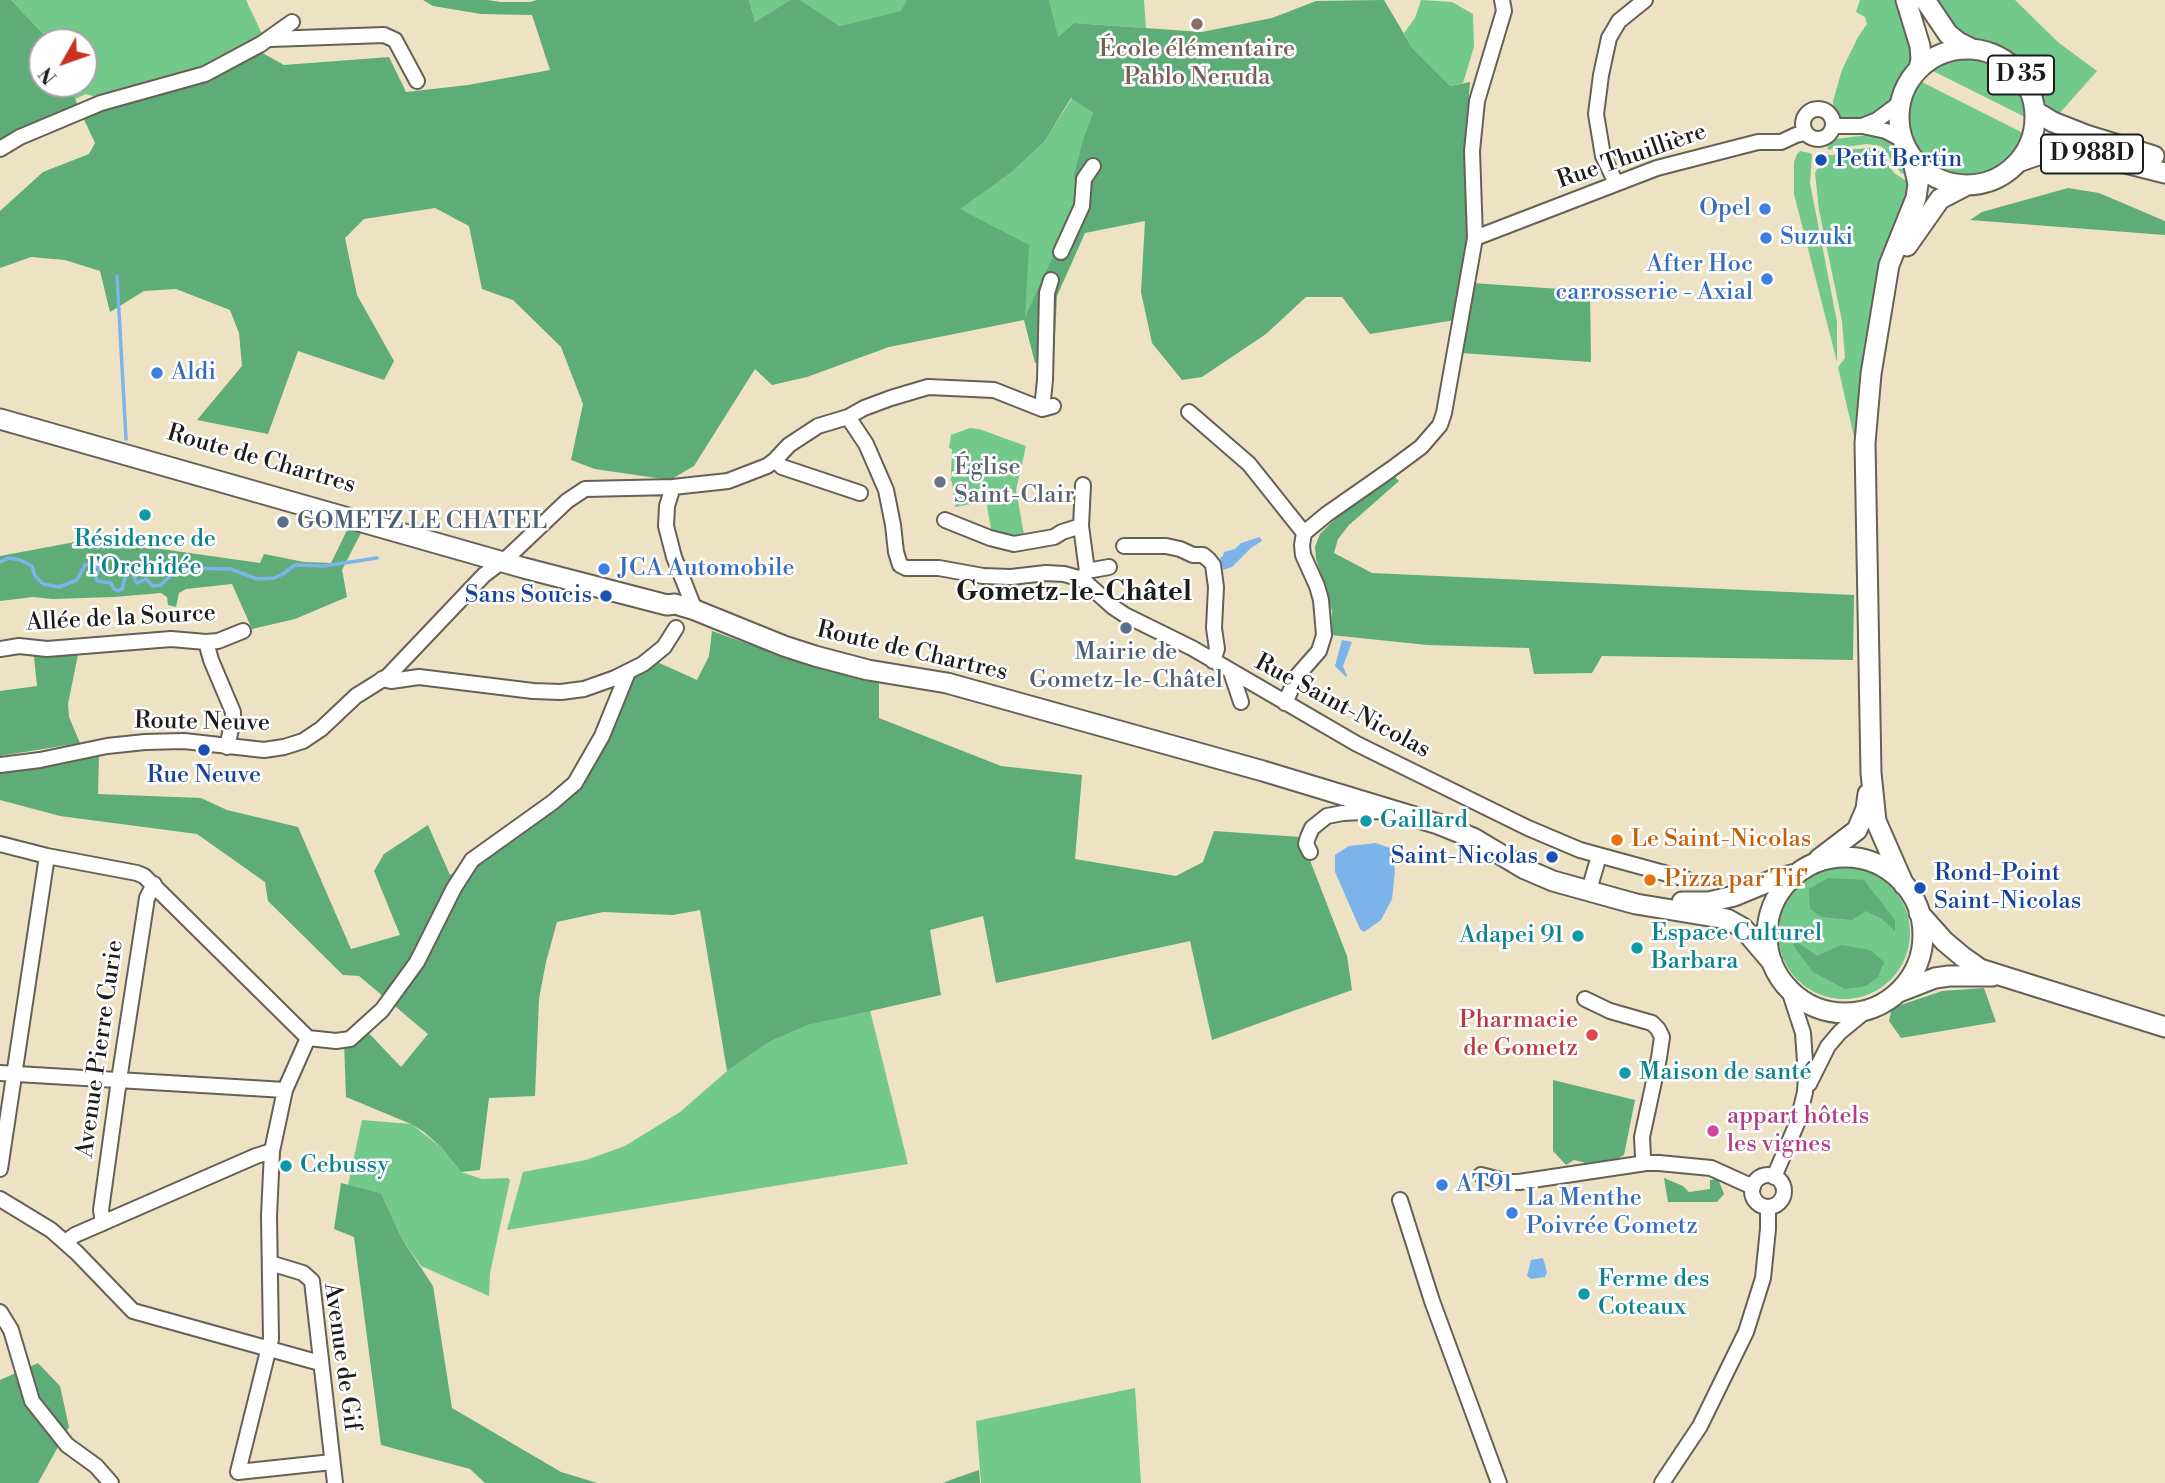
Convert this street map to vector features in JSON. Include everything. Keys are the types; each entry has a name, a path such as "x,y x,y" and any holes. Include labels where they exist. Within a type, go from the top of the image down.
{"main road":[{"path":"1906,0 1920,46 1919,69"},
{"name":"D 35","path":"1924,0 1948,34 1972,49 1998,56 2020,73 2027,85 2035,111 2032,139 2018,162"},
{"name":"D 35","path":"1900,103 1910,79 1933,58 1948,51 1972,49"},
{"path":"1895,994 1910,977 1919,957 1923,935 1916,903 1904,885 1876,821 1871,773 1865,443 1871,374 1889,265 1916,198 1918,184 1899,125 1900,103"},
{"name":"D 988D","path":"2035,111 2053,122 2085,135 2165,159"},
{"path":"1907,149 1922,169 1935,178 1965,186 2000,177 2018,162"},
{"name":"D 988D","path":"2018,162 2045,153 2082,152 2165,173"},
{"path":"1885,287 1930,211 1944,197 1965,186"},
{"name":"Route de Chartres","path":"0,412 124,444 226,476 246,479 667,605 675,604 815,656 868,670 947,682 1386,805 1461,823 1526,858 1636,904 1727,919 1744,928 1772,962"},
{"name":"Route de Chartres","path":"0,419 505,558"},
{"path":"1871,773 1866,809 1857,830 1796,874 1781,890 1768,920 1767,941 1772,962 1787,987 1804,1001 1825,1010 1846,1012 1868,1009 1895,994 1935,978 2003,977"},
{"path":"1815,862 1836,857 1869,860 1888,870 1904,885"},
{"name":"Route de Chartres","path":"1590,886 1672,901 1696,902 1734,896 1796,874"},
{"path":"1919,913 1963,957 1980,969 2165,1027"}],"street":[{"path":"1285,703 1297,676 1318,651 1325,635 1317,586 1303,555 1304,533 1421,446 1440,425 1449,397 1475,238 1472,151 1477,101 1504,11 1502,0"},
{"path":"1616,183 1603,156 1596,114 1601,75 1609,38 1619,21 1645,0"},
{"path":"0,149 20,136 101,103 205,74 270,39 292,22"},
{"path":"270,39 384,35 395,40 417,81"},
{"path":"1862,126 1877,120 1900,103"},
{"path":"1815,110 1828,113 1833,126 1829,135 1820,139 1812,138 1804,128 1805,119 1815,110"},
{"path":"1833,126 1862,126 1886,131 1907,149"},
{"name":"Rue Thuillière","path":"1475,238 1616,183 1699,156 1758,142 1782,142 1806,132"},
{"path":"1061,251 1082,206 1084,179 1093,166"},
{"path":"770,468 789,445 818,426 928,387 994,390 1047,407 1047,293 1051,279"},
{"path":"1189,412 1249,464 1304,533"},
{"path":"848,417 866,444 886,490 900,565 906,568 939,568 983,576 1011,577 1046,573 1085,575 1109,567"},
{"path":"505,558 567,501 585,489 673,487 728,481 782,467 860,493"},
{"path":"1083,485 1081,526 1085,575"},
{"path":"673,487 667,506 666,526 674,557 695,610"},
{"path":"945,520 990,538 1014,544 1054,537 1081,526"},
{"path":"1124,546 1166,546 1209,559 1213,565 1216,587 1214,628 1217,649 1213,661"},
{"name":"Route Neuve","path":"0,765 145,742 184,741 264,750 303,741 321,729 356,696 382,680 505,558"},
{"name":"Rue Saint-Nicolas","path":"1085,575 1119,611 1192,648 1352,742 1528,828 1580,850 1686,879"},
{"path":"382,680 429,677 515,689 561,692 584,689 628,672 654,656 671,638 676,628"},
{"name":"Allée de la Source","path":"0,649 19,646 47,649 171,639 206,642 218,641 243,631"},
{"path":"206,642 233,712 228,747"},
{"path":"0,845 137,873 154,884 307,1038 336,1041 350,1038 382,1010 411,971 454,888 472,860 575,783 602,736 628,672"},
{"path":"1231,672 1241,702"},
{"path":"1310,852 1306,844 1312,828 1327,817 1343,813 1381,811 1386,805"},
{"path":"0,1169 7,1073 47,856"},
{"path":"1590,886 1599,856"},
{"name":"Avenue Pierre Curie","path":"103,1223 101,1210 119,1080 147,898 154,884"},
{"path":"1774,1177 1798,1121 1805,1092 1806,1057 1803,1033 1787,987"},
{"path":"1585,999 1610,1011 1652,1023 1662,1037 1660,1058 1642,1138 1646,1163"},
{"path":"1805,1092 1828,1046 1840,1032 1868,1009"},
{"path":"307,1038 285,1090 272,1151 271,1339 238,1472 332,1462"},
{"path":"7,1073 285,1090"},
{"path":"65,1242 75,1235 272,1151"},
{"path":"1481,1174 1508,1182 1519,1182 1646,1163 1672,1163 1711,1168 1753,1187"},
{"path":"1769,1175 1774,1177 1782,1184 1784,1194 1778,1203 1768,1207 1756,1201 1753,1187 1759,1179 1769,1175"},
{"path":"0,1199 51,1230 133,1311 320,1363"},
{"path":"1400,1200 1432,1301 1499,1483"},
{"path":"1662,1483 1700,1426 1746,1332 1763,1279 1768,1207"},
{"name":"Avenue de Gif","path":"270,1263 303,1273 312,1281 335,1483"},
{"path":"0,1312 11,1330 32,1401 67,1445 96,1466 111,1483"}],"green space":[{"path":"0,0 11,0 38,28 28,28 28,98 75,98 80,112 0,149"},
{"path":"11,0 246,0 264,38 214,65 102,99 98,98 98,28 38,28"},
{"path":"423,0 749,0 755,22 790,0 800,0 840,26 901,11 907,0 1049,0 1058,37 1074,23 1202,32 1272,18 1316,1 1384,0 1413,49 1450,86 1470,82 1464,155 1468,239 1455,320 1370,334 1342,297 1306,297 1266,334 1202,377 1182,380 1152,343 1141,292 1145,221 1085,233 1057,296 1054,358 1035,363 1024,320 889,347 807,377 772,385 755,369 694,466 670,480 595,469 571,460 583,404 561,347 513,300 482,289 469,226 435,208 364,219 345,238 357,295 394,361 384,380 298,351 268,434 197,420 242,366 239,333 230,310 176,289 144,291 110,312 100,271 65,260 31,257 0,268 0,211 43,172 89,154 95,143 82,115 259,51 284,65 389,57 406,92 468,85 550,70 532,15 481,14 433,6","holes":["1071,98 1093,113 1074,175 1081,207 1057,248 1025,317 1029,245 960,209 1012,172 1045,141"]},
{"path":"749,0 790,0 755,22"},
{"path":"800,0 907,0 902,11 840,26"},
{"path":"1049,0 1144,0 1146,28 1074,23 1057,38"},
{"path":"1421,0 1452,2 1473,14 1474,47 1463,83 1450,86 1413,49 1404,33 1415,18"},
{"path":"1860,0 1898,0 1908,34 1911,59 1896,85 1890,104 1875,114 1857,120 1840,119 1833,112 1833,101 1842,70 1867,24 1865,17 1856,12"},
{"path":"1933,0 2015,0 2059,43 2097,71 2058,115 2042,99 2025,67 2003,50 1971,40 1959,33"},
{"path":"1960,56 1990,60 2007,70 2025,95 2029,119 1929,69 1940,62"},
{"path":"1918,80 2027,135 2018,154 1995,173 1975,179 1965,180 1945,175 1927,165 1909,140 1905,120 1908,100"},
{"path":"1072,98 1093,113 1081,207 1057,248 1025,320 959,209 1012,172 1045,141"},
{"path":"1877,134 1894,144 1910,176 1901,173 1881,146 1866,144 1827,148 1835,139"},
{"path":"1870,148 1883,154 1894,173 1913,185 1857,450 1838,367 1845,358 1842,321 1819,210 1815,173 1817,169 1823,168 1825,155"},
{"path":"1800,151 1812,155 1810,183 1837,322 1837,362 1794,194 1794,162"},
{"path":"2068,188 2099,193 2165,221 2165,235 1970,220 1982,212"},
{"path":"1472,283 1590,291 1591,362 1461,353"},
{"path":"970,428 1026,446 1016,490 1025,540 992,534 986,501 955,507 950,480 951,435"},
{"path":"1394,476 1399,481 1349,525 1338,539 1334,553 1372,573 1854,595 1853,660 1602,656 1592,673 1534,674 1529,648 1427,645 1331,635 1332,611 1316,559 1315,547 1320,534 1338,516"},
{"path":"352,520 365,525 342,570 347,597 295,619 252,629 232,584 186,589 179,593 176,607 168,605 167,597 161,593 53,599 33,597 0,601 0,556 91,539 260,563 264,554 304,562 331,563"},
{"path":"712,631 820,667 879,679 879,718 1001,766 1082,775 1075,859 1176,876 1203,862 1214,831 1301,837 1347,956 1352,990 1212,1040 1190,941 996,983 983,916 930,930 941,995 808,1025 769,1042 727,1071 700,910 673,915 603,912 557,922 539,999 535,1096 489,1098 480,1170 461,1172 442,1148 424,1132 346,1097 344,1041 363,1027 401,1067 428,1034 359,976 343,975 268,901 265,882 197,834 60,816 0,800 0,768 82,754 99,755 98,794 201,798 227,810 298,827 351,949 400,935 374,871 384,854 428,825 450,875 512,837 576,785 627,681 655,661 697,680 709,656"},
{"path":"47,649 79,650 68,704 69,717 80,743 0,756 0,691 37,686 34,657"},
{"path":"1844,867 1869,872 1891,886 1905,908 1910,933 1905,958 1891,980 1869,994 1844,999 1819,994 1797,980 1783,958 1778,933 1783,908 1797,886 1819,872"},
{"path":"1828,878 1864,880 1895,920 1895,931 1882,919 1866,911 1852,920 1822,917 1810,909 1809,889"},
{"path":"1797,942 1817,956 1841,945 1870,950 1884,962 1878,977 1866,986 1845,989 1813,972 1793,945"},
{"path":"1984,988 1996,1022 1901,1038 1889,1021 1892,1008 1942,991"},
{"path":"870,1010 908,1164 507,1230 523,1172 586,1160 625,1146 680,1112 727,1071 769,1042 808,1025"},
{"path":"1553,1080 1635,1100 1624,1155 1613,1161 1586,1163 1574,1160 1566,1165 1553,1151"},
{"path":"362,1120 411,1124 442,1148 461,1172 482,1179 510,1180 490,1273 489,1296 421,1266 402,1239 381,1193 348,1185"},
{"path":"1664,1178 1683,1186 1689,1192 1710,1189 1710,1180 1718,1179 1724,1194 1717,1202 1668,1202"},
{"path":"341,1183 381,1193 402,1239 433,1286 452,1408 561,1472 597,1483 485,1483 470,1469 381,1445 354,1237 334,1229"},
{"path":"38,1363 60,1386 69,1427 38,1483 0,1483 0,1380"},
{"path":"1135,1388 1141,1483 981,1483 976,1421"},
{"path":"979,1470 980,1483 943,1483 953,1479"}],"water":[{"path":"1260,537 1262,541 1232,567 1223,570 1220,558 1224,552"},
{"path":"1342,640 1352,642 1343,666 1346,677 1335,666"},
{"path":"1376,843 1390,848 1391,851 1395,870 1392,899 1381,920 1364,932 1360,929 1335,872 1335,855 1349,846"},
{"path":"1543,1258 1547,1272 1545,1277 1531,1279 1527,1276 1531,1260"}],"waterway":[{"path":"117,276 126,439"},
{"path":"0,562 9,558 20,560 32,566 35,576 43,584 59,587 77,580 85,565 92,563 99,569 97,581 111,583 118,591 122,589 129,571 137,583 146,579 153,586 161,585 171,575 186,568 231,569 257,579 274,578 295,565 324,566 377,558"}],"place":[{"name":"École élémentaire Pablo Neruda","path":"1197,24"},
{"name":"Petit Bertin","path":"1821,160"},
{"name":"Opel","path":"1765,209"},
{"name":"Suzuki","path":"1766,238"},
{"name":"After Hoc carrosserie - Axial","path":"1767,279"},
{"name":"Aldi","path":"157,373"},
{"name":"Église Saint-Clair","path":"940,482"},
{"name":"Résidence de l'Orchidée","path":"145,515"},
{"name":"GOMETZ LE CHATEL","path":"283,522"},
{"name":"JCA Automobile","path":"604,569"},
{"name":"Sans Soucis","path":"606,596"},
{"name":"Mairie de Gometz-le-Châtel","path":"1126,628"},
{"name":"Rue Neuve","path":"204,750"},
{"name":"Gaillard","path":"1366,821"},
{"name":"Le Saint-Nicolas","path":"1617,840"},
{"name":"Saint-Nicolas","path":"1552,857"},
{"name":"Pizza par Tif'","path":"1650,880"},
{"name":"Rond-Point Saint-Nicolas","path":"1920,888"},
{"name":"Adapei 91","path":"1578,936"},
{"name":"Espace Culturel Barbara","path":"1637,948"},
{"name":"Pharmacie de Gometz","path":"1592,1035"},
{"name":"Maison de santé","path":"1625,1073"},
{"name":"appart hôtels les vignes","path":"1713,1131"},
{"name":"Cebussy","path":"286,1166"},
{"name":"AT91","path":"1442,1185"},
{"name":"La Menthe Poivrée Gometz","path":"1512,1213"},
{"name":"Ferme des Coteaux","path":"1584,1294"}],"district":[{"name":"Gometz-le-Châtel","path":"1074,593"}]}
